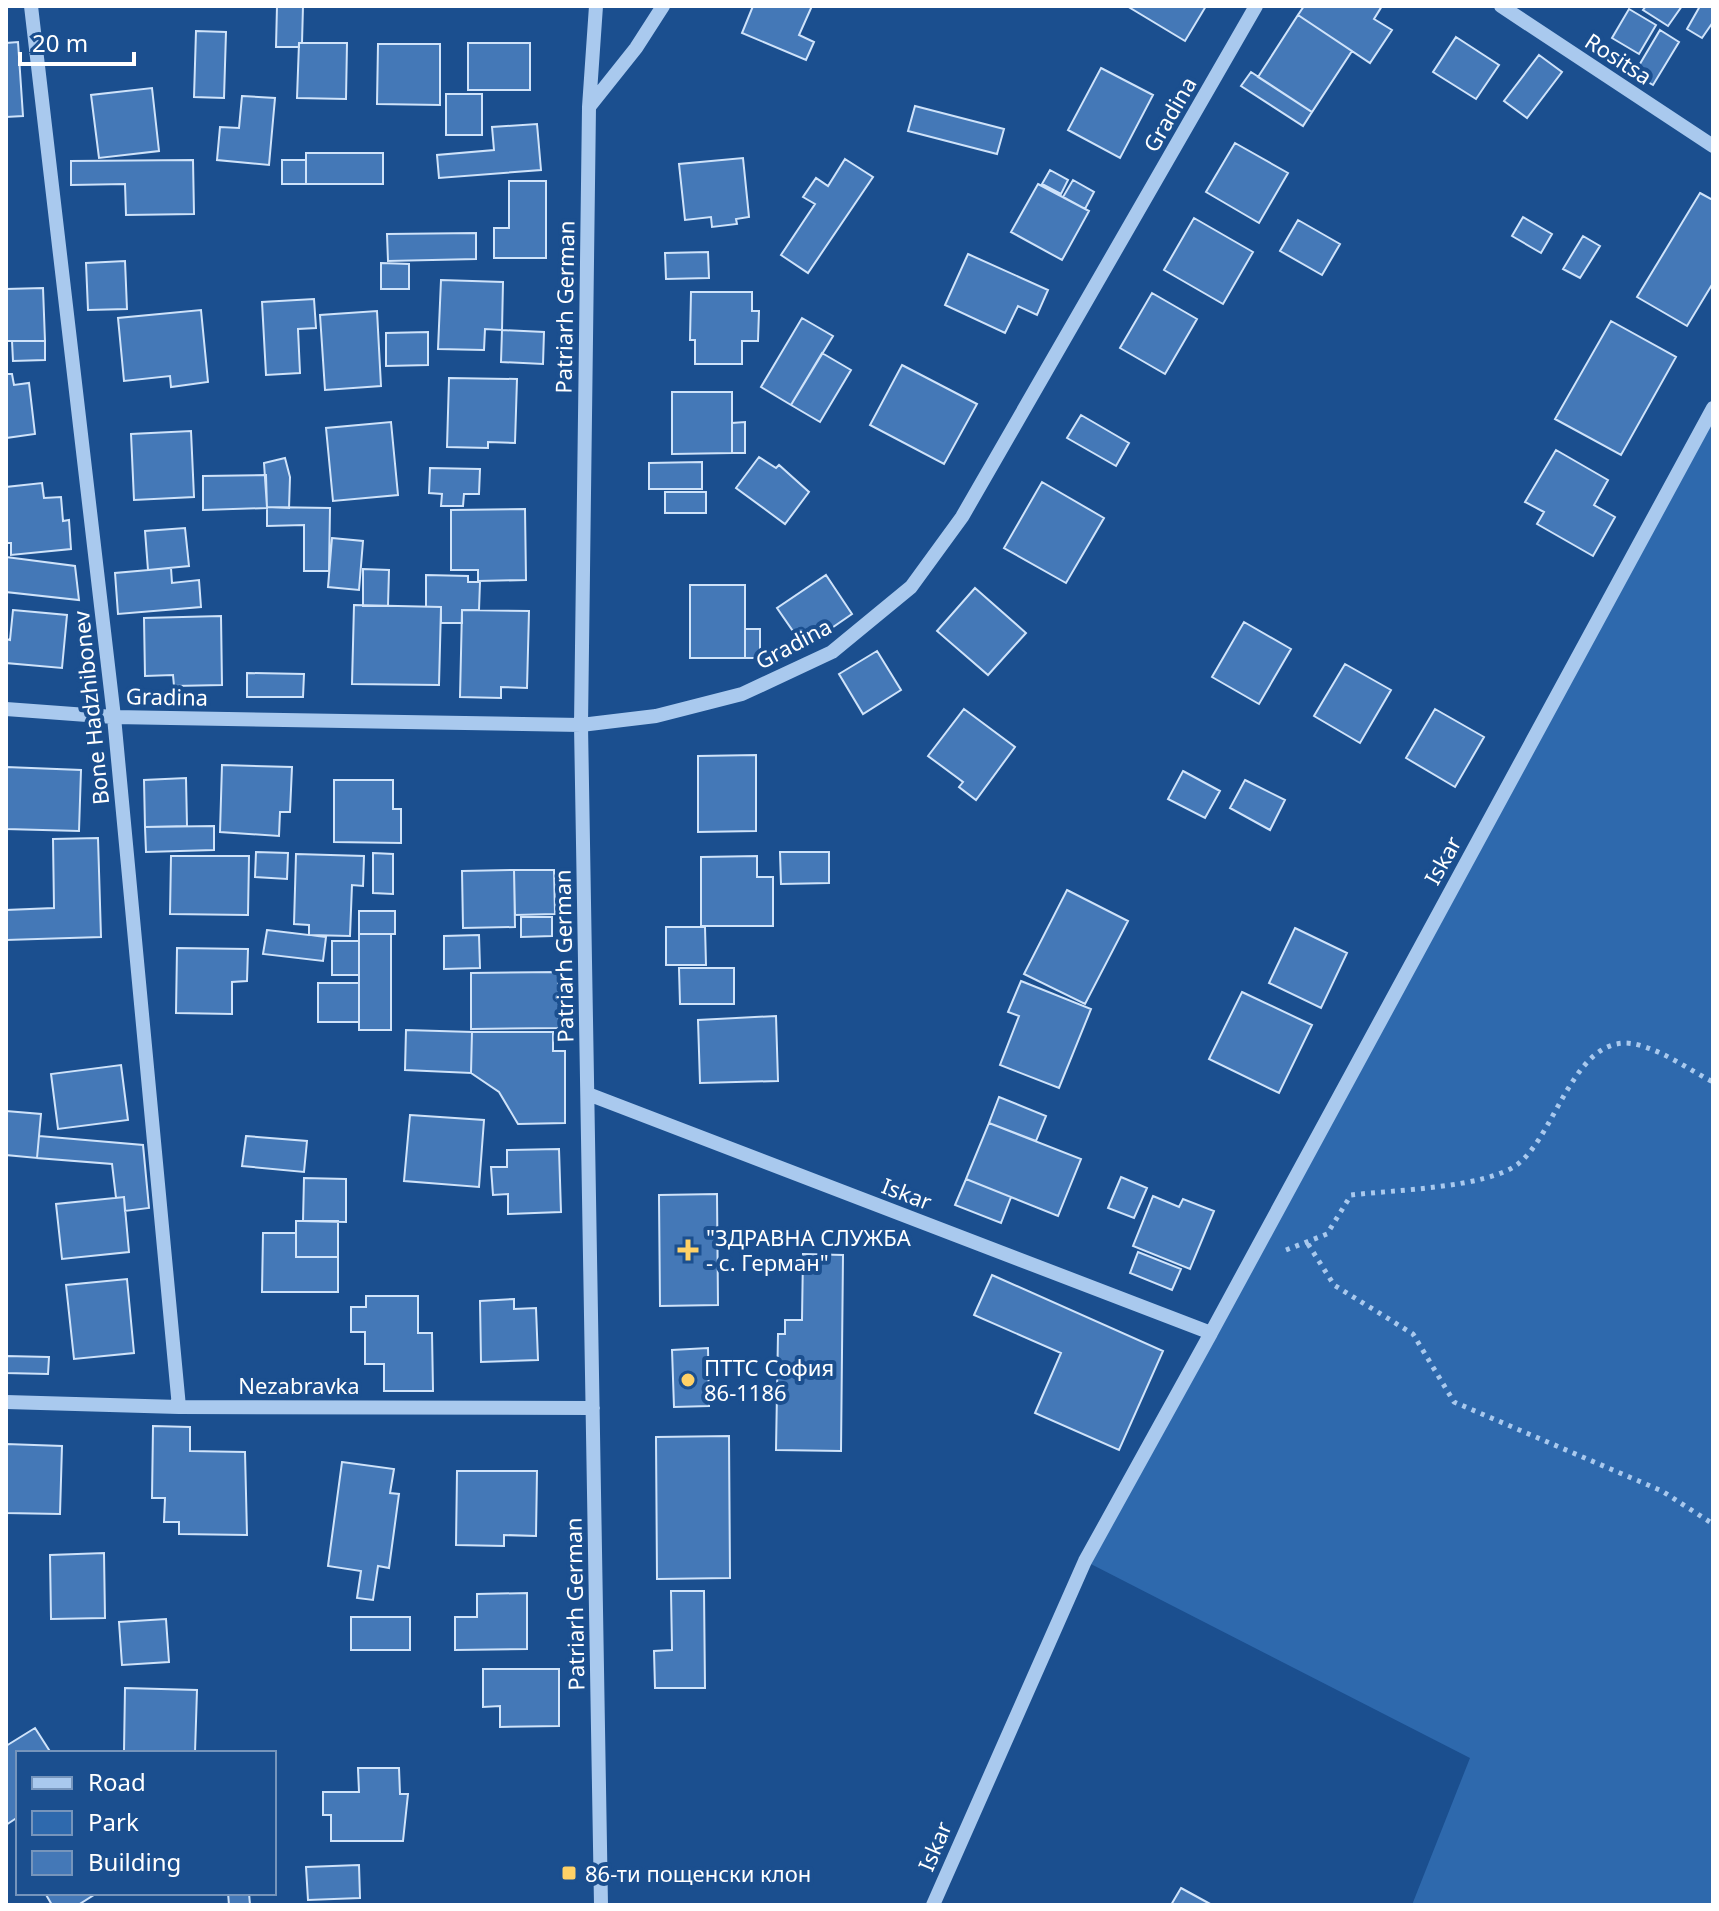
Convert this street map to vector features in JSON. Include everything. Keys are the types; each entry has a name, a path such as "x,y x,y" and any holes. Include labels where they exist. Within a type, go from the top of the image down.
{"street":[{"name":"Bone Hadzhibonev","path":"31,6 114,717 179,1407"},
{"name":"Patriarh German","path":"596,6 589,107 581,725 601,1905"},
{"path":"589,107 636,48 663,6"},
{"name":"Gradina","path":"6,709 114,717 581,725 656,716 742,694 832,652 911,587 962,517 1256,6"},
{"name":"Rositsa","path":"1501,6 1713,146"},
{"name":"Iskar","path":"933,1905 1085,1561 1713,408"},
{"name":"Iskar","path":"588,1094 1211,1333"},
{"name":"Nezabravka","path":"6,1402 179,1407 593,1408"}],"path":[{"path":"1250,1260 1308,1244 1327,1234 1351,1195 1488,1179 1518,1164 1537,1144 1581,1067 1595,1053 1616,1043 1641,1045 1713,1082"},
{"path":"1308,1244 1334,1285 1413,1334 1454,1402 1662,1491 1713,1524"}],"green space":[{"path":"1713,408 1713,1905 1412,1905 1470,1758 1085,1561"}],"building":[{"path":"277,6 303,6 302,43 299,47 276,47"},
{"path":"753,6 812,6 799,35 814,42 806,60 742,33"},
{"path":"1127,6 1206,6 1185,41"},
{"path":"1304,6 1382,6 1374,19 1392,30 1370,63 1298,15"},
{"path":"1646,6 1682,6 1668,26 1643,10"},
{"path":"1700,6 1713,6 1713,22 1702,38 1687,29"},
{"path":"1629,9 1656,25 1639,54 1612,38"},
{"path":"1298,15 1352,51 1312,112 1258,77"},
{"path":"1660,30 1679,42 1653,85 1634,74"},
{"path":"196,31 226,32 224,98 194,97"},
{"path":"1456,37 1499,65 1476,99 1433,72"},
{"path":"18,42 23,116 6,117 6,43"},
{"path":"299,43 347,43 346,99 297,98"},
{"path":"468,43 530,43 530,90 468,90"},
{"path":"378,44 440,44 440,105 377,104"},
{"path":"1539,55 1562,72 1527,118 1504,101"},
{"path":"1101,68 1153,95 1120,158 1068,130"},
{"path":"1251,72 1312,112 1303,126 1241,86"},
{"path":"152,88 159,151 99,158 91,95"},
{"path":"446,94 482,94 482,135 446,135"},
{"path":"242,96 275,98 269,165 217,160 220,127 239,128"},
{"path":"915,106 1004,129 997,154 908,131"},
{"path":"537,124 541,170 439,178 437,155 494,150 492,127"},
{"path":"1235,143 1288,173 1259,223 1206,192"},
{"path":"306,153 383,153 383,184 306,184"},
{"path":"743,158 749,217 736,219 737,224 712,227 711,217 685,220 679,164"},
{"path":"845,159 873,177 808,273 781,255 815,204 803,197 816,178 828,186"},
{"path":"193,160 194,214 126,215 125,184 71,185 71,161"},
{"path":"282,160 306,160 306,184 282,184"},
{"path":"1050,170 1068,180 1061,194 1042,184"},
{"path":"1073,180 1094,192 1085,209 1063,197"},
{"path":"509,181 546,181 546,258 494,258 494,228 509,228"},
{"path":"1038,184 1089,211 1062,260 1011,232"},
{"path":"1700,193 1713,200 1713,283 1687,326 1637,297"},
{"path":"1523,217 1552,234 1541,253 1512,236"},
{"path":"1194,218 1253,252 1223,304 1164,270"},
{"path":"1298,220 1340,244 1322,275 1280,251"},
{"path":"476,233 476,259 388,261 387,234"},
{"path":"1583,236 1600,246 1580,278 1563,269"},
{"path":"708,252 709,278 666,279 665,253"},
{"path":"968,254 1048,290 1037,315 1018,306 1005,333 945,305"},
{"path":"125,261 127,309 88,310 86,263"},
{"path":"381,263 409,264 409,289 381,289"},
{"path":"441,280 503,282 502,330 485,329 484,350 438,349"},
{"path":"43,288 45,341 6,341 6,289"},
{"path":"691,292 752,292 752,311 759,311 758,341 742,341 742,364 695,364 695,340 690,340"},
{"path":"1152,293 1197,319 1165,374 1120,348"},
{"path":"314,299 316,328 298,329 300,373 266,375 262,302"},
{"path":"201,310 208,382 171,387 170,376 124,381 118,318"},
{"path":"377,311 381,386 325,390 320,315"},
{"path":"802,318 833,336 791,405 761,387"},
{"path":"1611,321 1676,357 1621,455 1555,419"},
{"path":"502,330 544,332 543,364 501,362"},
{"path":"428,332 428,365 386,366 386,333"},
{"path":"12,341 45,341 45,360 13,361"},
{"path":"822,353 851,370 820,422 791,405"},
{"path":"902,365 977,404 944,464 870,425"},
{"path":"6,374 12,374 14,385 29,383 35,434 6,438"},
{"path":"449,378 517,379 515,443 488,442 488,448 447,447"},
{"path":"672,392 732,392 732,453 672,454"},
{"path":"1081,415 1129,443 1116,466 1067,438"},
{"path":"391,422 398,495 333,501 326,428"},
{"path":"745,422 745,453 732,453 732,423"},
{"path":"191,431 194,497 134,500 131,434"},
{"path":"1556,450 1608,480 1594,505 1615,517 1593,556 1537,524 1544,512 1525,502"},
{"path":"759,457 776,468 779,465 809,492 785,524 736,488"},
{"path":"285,458 290,477 289,508 267,507 264,463"},
{"path":"702,462 702,489 649,489 649,463"},
{"path":"430,468 480,469 479,494 464,494 463,506 441,506 442,494 429,493"},
{"path":"266,475 267,508 203,510 203,476"},
{"path":"1042,482 1104,518 1066,583 1004,548"},
{"path":"42,483 44,498 61,497 63,521 69,520 71,549 11,555 11,543 6,543 6,487"},
{"path":"665,492 706,492 706,513 665,513"},
{"path":"267,507 330,508 329,571 304,571 304,525 267,526"},
{"path":"525,509 526,580 478,581 478,570 451,570 451,510"},
{"path":"185,528 189,566 148,570 145,531"},
{"path":"332,538 363,541 359,590 328,587"},
{"path":"6,557 75,566 79,600 6,592"},
{"path":"171,568 172,583 199,580 201,607 118,614 115,573"},
{"path":"363,569 389,570 388,606 363,606"},
{"path":"426,575 468,576 468,582 480,582 479,610 462,610 462,623 441,623 441,607 426,607"},
{"path":"826,575 852,614 804,647 777,608"},
{"path":"690,585 745,585 745,658 690,658"},
{"path":"975,588 1026,633 988,675 937,631"},
{"path":"354,605 441,607 439,685 352,684"},
{"path":"13,610 67,615 62,668 6,663 6,639 10,640"},
{"path":"462,610 529,611 527,688 501,687 501,698 460,697"},
{"path":"221,616 222,685 174,686 173,675 145,676 144,618"},
{"path":"1244,622 1291,649 1259,704 1212,677"},
{"path":"745,629 760,629 760,658 745,658"},
{"path":"877,651 901,690 863,714 839,674"},
{"path":"1345,664 1391,690 1360,743 1314,716"},
{"path":"247,673 304,674 303,697 247,697"},
{"path":"964,709 1015,747 976,800 959,787 963,782 928,756"},
{"path":"1435,709 1484,737 1455,787 1406,758"},
{"path":"756,755 756,831 698,832 698,756"},
{"path":"222,765 292,767 290,812 280,812 279,836 220,832"},
{"path":"6,767 81,770 79,831 6,829"},
{"path":"1183,771 1220,791 1205,818 1168,799"},
{"path":"186,778 187,826 145,827 144,780"},
{"path":"334,780 393,780 393,809 401,809 401,843 334,842"},
{"path":"1245,780 1285,800 1270,830 1230,808"},
{"path":"214,826 214,850 146,852 145,827"},
{"path":"98,838 101,937 6,940 6,910 54,908 53,839"},
{"path":"256,852 288,853 287,879 255,877"},
{"path":"780,852 829,852 829,883 781,884"},
{"path":"373,853 393,854 393,894 373,893"},
{"path":"296,854 364,856 363,886 352,885 350,936 309,935 309,925 294,924"},
{"path":"171,856 249,856 248,915 170,914"},
{"path":"757,856 757,877 773,877 773,926 701,926 701,857"},
{"path":"514,870 554,870 555,914 515,915"},
{"path":"514,870 515,927 463,928 462,871"},
{"path":"1067,890 1128,921 1085,1004 1024,974"},
{"path":"359,911 395,911 395,934 359,934"},
{"path":"521,917 552,917 552,936 521,937"},
{"path":"666,927 705,927 706,965 666,965"},
{"path":"1295,928 1347,953 1321,1008 1269,983"},
{"path":"267,930 326,937 323,961 263,954"},
{"path":"359,934 391,934 391,1030 359,1030"},
{"path":"479,935 480,968 444,969 444,936"},
{"path":"332,941 359,941 359,975 332,975"},
{"path":"177,948 248,949 247,981 232,982 232,1014 176,1013"},
{"path":"679,968 734,968 734,1004 680,1004"},
{"path":"558,972 559,1028 471,1029 471,973"},
{"path":"1021,981 1091,1009 1059,1088 1000,1065 1019,1016 1008,1012"},
{"path":"318,983 359,983 359,1022 318,1022"},
{"path":"1242,992 1312,1025 1279,1093 1209,1059"},
{"path":"776,1016 778,1081 700,1083 698,1020"},
{"path":"406,1030 472,1032 471,1073 405,1070"},
{"path":"472,1032 553,1032 553,1051 565,1051 565,1123 518,1124 499,1092 471,1073"},
{"path":"121,1065 128,1120 58,1129 51,1074"},
{"path":"999,1097 1046,1116 1036,1141 989,1123"},
{"path":"6,1111 41,1114 37,1158 6,1155"},
{"path":"410,1115 484,1120 479,1187 404,1181"},
{"path":"989,1123 1081,1159 1058,1216 966,1179"},
{"path":"39,1136 143,1145 149,1208 125,1211 124,1197 116,1198 112,1164 37,1158"},
{"path":"246,1136 307,1141 304,1172 242,1166"},
{"path":"559,1149 561,1212 508,1214 508,1194 493,1195 491,1167 507,1167 507,1150"},
{"path":"1121,1177 1147,1188 1134,1218 1108,1208"},
{"path":"304,1178 346,1179 346,1222 303,1221"},
{"path":"966,1179 1011,1197 1001,1223 955,1205"},
{"name":"\"ЗДРАВНА СЛУЖБА - с. Герман\"","path":"717,1194 718,1305 660,1306 659,1195"},
{"path":"1153,1196 1179,1207 1183,1199 1214,1211 1190,1269 1133,1246"},
{"path":"124,1197 129,1252 62,1259 56,1204"},
{"path":"296,1221 338,1221 338,1257 296,1257"},
{"path":"263,1233 296,1233 296,1257 338,1257 338,1292 262,1292"},
{"path":"1138,1252 1181,1269 1172,1290 1130,1273"},
{"path":"803,1254 843,1255 841,1451 776,1450 778,1334 785,1334 785,1320 802,1320"},
{"path":"992,1275 1163,1351 1119,1450 1035,1413 1061,1353 974,1315"},
{"path":"127,1279 134,1353 74,1359 66,1285"},
{"path":"366,1296 418,1296 418,1333 432,1333 433,1391 384,1391 384,1364 365,1364 365,1332 351,1332 351,1307 366,1307"},
{"path":"514,1299 514,1309 536,1308 538,1360 481,1362 480,1301"},
{"path":"708,1348 709,1406 674,1407 672,1350"},
{"path":"6,1356 49,1357 48,1374 6,1373"},
{"path":"153,1426 190,1427 190,1451 245,1452 247,1535 179,1534 179,1522 164,1522 165,1498 152,1498"},
{"path":"729,1436 730,1578 657,1579 656,1437"},
{"path":"6,1444 62,1446 60,1514 6,1513"},
{"path":"342,1462 394,1469 390,1493 399,1494 389,1568 378,1566 373,1600 357,1598 361,1571 328,1566"},
{"path":"457,1471 537,1471 536,1536 504,1535 504,1546 456,1545"},
{"path":"104,1553 105,1618 51,1619 50,1555"},
{"path":"671,1591 704,1591 705,1688 655,1688 654,1651 672,1650"},
{"path":"527,1593 527,1649 455,1650 455,1617 477,1617 477,1594"},
{"path":"351,1617 410,1617 410,1650 351,1650"},
{"path":"166,1619 169,1662 122,1665 119,1622"},
{"path":"483,1669 559,1669 559,1726 500,1727 500,1706 483,1707"},
{"path":"125,1688 197,1690 195,1751 124,1751"},
{"path":"35,1728 50,1751 16,1751 16,1818 6,1825 6,1746"},
{"path":"358,1768 399,1768 400,1794 408,1794 403,1841 331,1841 331,1815 323,1815 323,1792 359,1792"},
{"path":"359,1865 360,1898 308,1900 306,1867"},
{"path":"1181,1888 1212,1905 1171,1905"},
{"path":"46,1895 94,1895 78,1905 52,1905"},
{"path":"228,1895 249,1895 250,1905 229,1905"}],"place":[{"name":"\"ЗДРАВНА СЛУЖБА - с. Герман\"","path":"688,1250"},
{"name":"ПТТС София 86-1186","path":"688,1380"},
{"name":"86-ти пощенски клон","path":"569,1873"}]}
